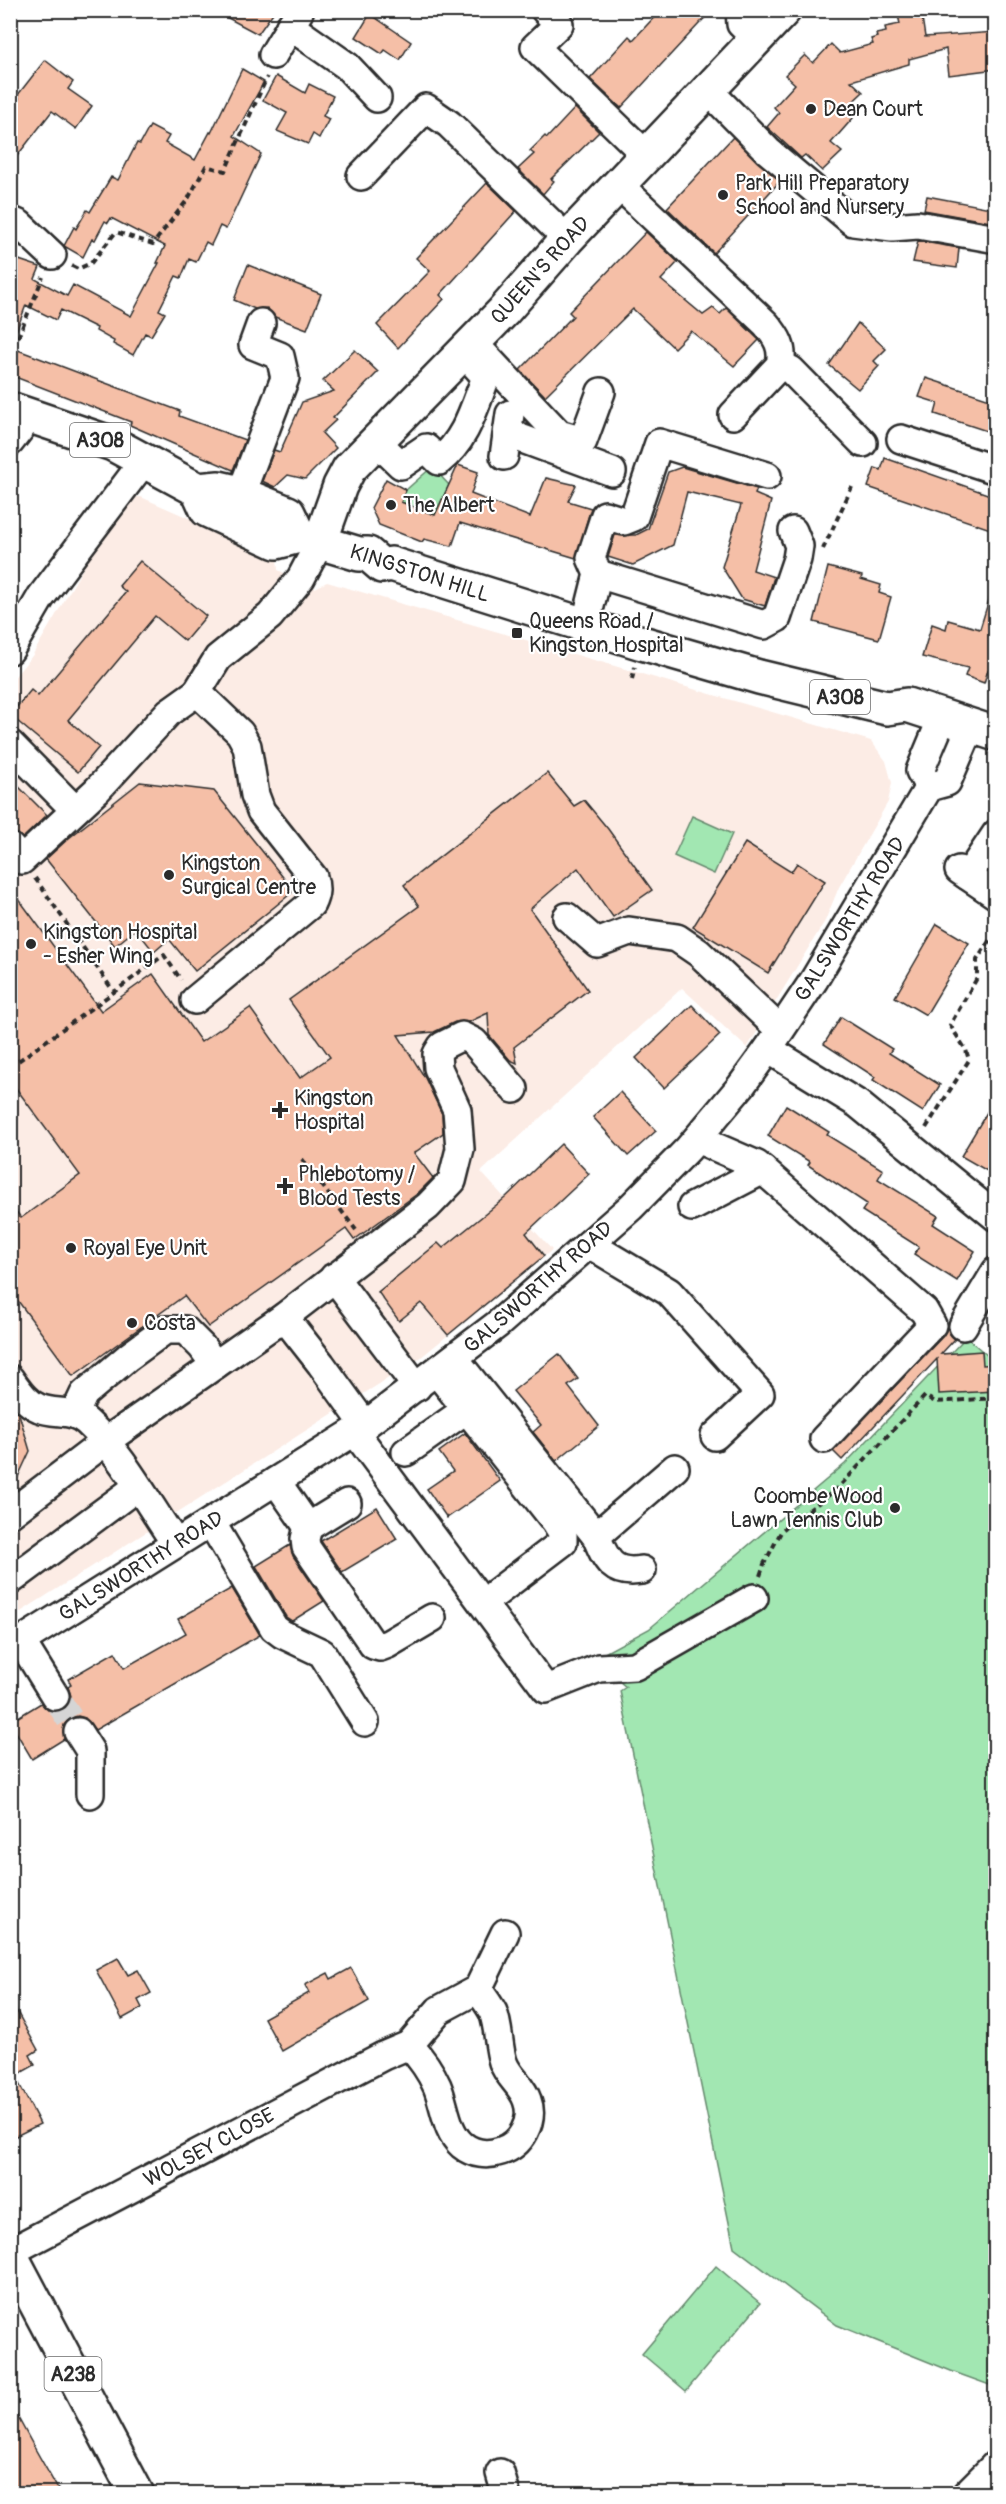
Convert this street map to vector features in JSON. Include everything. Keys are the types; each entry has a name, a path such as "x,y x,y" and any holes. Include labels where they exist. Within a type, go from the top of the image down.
{"main road":[{"name":"QUEEN'S ROAD","path":"309,539 348,469 503,312 618,184 784,10"},
{"name":"KINGSTON HILL","path":"21,412 113,444 198,490 219,488 243,494 288,513 309,539"},
{"name":"KINGSTON HILL","path":"198,490 207,510 276,542 309,539 368,554 382,566 391,564 585,626 759,677 887,708 903,723 962,731 996,757"},
{"name":"A238","path":"10,2253 96,2421 137,2493"}],"street":[{"path":"545,10 559,24 535,47 646,155"},
{"path":"740,10 741,24 756,39"},
{"path":"273,55 294,18 348,66 377,98"},
{"path":"708,90 768,151 853,222 892,228 918,225 991,238"},
{"path":"361,176 426,108 449,124 567,239"},
{"path":"618,184 777,337 783,354 780,365 733,415"},
{"path":"10,220 19,224 52,255"},
{"path":"243,494 245,483 285,378 280,356 252,345 261,323"},
{"path":"468,348 486,377 510,406 504,456"},
{"path":"468,348 509,383 559,434 583,441 601,392"},
{"path":"780,365 791,370 863,443"},
{"path":"377,442 401,465 426,448 439,461 450,452 467,427 486,377"},
{"path":"10,442 21,412"},
{"path":"508,429 520,438 612,471"},
{"path":"901,439 996,470"},
{"path":"585,626 598,574 591,558 605,515 624,521 634,517 659,443 767,476"},
{"path":"10,650 41,597 144,461"},
{"path":"598,574 764,625 777,618 797,559 799,546 793,531"},
{"path":"16,853 75,810 119,767 169,712 197,692 218,658 270,616 301,578 309,539"},
{"path":"195,1000 311,904 316,886 313,877 261,811 255,795 247,747 240,733 197,692"},
{"name":"GALSWORTHY ROAD","path":"16,1644 360,1428 498,1324 631,1207 697,1139 741,1086 774,1039 814,980 929,787 947,782 962,731"},
{"path":"10,744 75,810"},
{"path":"996,834 964,873 996,895"},
{"path":"567,917 597,943 629,931 676,938 699,953 774,1039 858,1104 996,1217"},
{"path":"10,1514 106,1441 284,1317 428,1206 452,1181 460,1149 457,1110 438,1068 437,1054 442,1046 462,1036 474,1042 514,1089"},
{"path":"697,1139 730,1151 763,1170 924,1311 932,1325 824,1439"},
{"path":"692,1207 763,1170"},
{"path":"589,1244 669,1292 760,1394 715,1436"},
{"path":"963,1326 996,1271"},
{"path":"334,1277 436,1372 596,1536 605,1556 616,1569 642,1570"},
{"path":"284,1317 321,1364 360,1428 546,1689 599,1668 635,1666 754,1598"},
{"path":"75,1413 84,1394 165,1330 185,1330 202,1347 214,1365"},
{"path":"436,1372 467,1408 563,1534 563,1542 496,1593"},
{"path":"10,1379 24,1398 40,1408 75,1413 106,1441 176,1544"},
{"path":"406,1452 467,1408"},
{"path":"596,1536 675,1468"},
{"path":"276,1481 308,1527"},
{"path":"10,1581 137,1488"},
{"path":"347,1503 308,1527 306,1547 373,1645 380,1647 388,1644 432,1618"},
{"path":"211,1522 274,1628 322,1653 365,1722"},
{"path":"16,1644 55,1696"},
{"path":"78,1732 90,1751 90,1794"},
{"path":"409,2045 426,2064 438,2087 452,2131 461,2144 474,2153 487,2154 502,2151 525,2133 529,2117 528,2101 520,2086 510,2077 503,2062 493,2013 478,1989 506,1933"},
{"name":"WOLSEY CLOSE","path":"10,2253 383,2056 409,2045 439,2010 478,1989"},
{"path":"966,2493 996,2464"}],"path":[{"path":"10,357 52,255 78,269 91,263 116,232 153,244 188,199 206,166 225,171 268,74 273,55"},
{"path":"16,853 114,992"},
{"path":"913,1149 969,1060 966,1050 950,1024 977,978 977,960 991,938 996,938"},
{"path":"10,1067 164,955 195,1000"},
{"path":"302,1160 362,1237"},
{"path":"754,1598 764,1564 782,1530 837,1489 925,1396 935,1402 996,1398"}],"shaded area":[{"name":"Kingston Hospital","path":"141,497 277,557 278,570 315,588 327,582 871,741 886,761 892,783 888,802 839,887 825,921 747,1048 682,988 481,1172 552,1250 420,1358 11,1618 11,681 32,656 124,498"}],"green space":[{"path":"432,467 449,485 435,515 401,502 406,490"},
{"path":"692,816 732,834 714,874 674,856"},
{"path":"966,1337 995,1362 995,2387 837,2325 734,2247 620,1691 626,1687 609,1673 597,1657 649,1629 845,1464"},
{"path":"716,2266 760,2303 686,2391 642,2354"}],"building":[{"path":"213,10 275,10 258,34"},
{"path":"661,10 712,10 621,108 590,79 629,36 633,40"},
{"path":"921,11 925,37 996,32 996,69 949,75 946,49 909,59 909,64 851,81 863,92 844,110 853,118 831,143 842,152 822,171 805,155 801,158 767,127 779,113 774,107 795,84 785,75 805,55 813,63 831,44 840,53 873,44 871,39 877,37 876,34 886,32 885,27 900,24 898,15"},
{"path":"370,14 411,42 400,60 385,50 382,54 356,37"},
{"path":"45,60 73,82 68,89 92,106 76,129 52,111 10,165 10,109 19,98 17,96"},
{"path":"242,69 264,82 234,136 261,154 226,229 220,226 211,245 206,242 196,262 189,259 181,278 176,276 159,310 165,313 151,336 145,333 133,355 113,344 114,341 96,331 97,328 61,310 56,320 26,305 13,340 10,340 10,273 16,259 40,267 35,279 67,296 73,285 131,316 159,263 157,263 165,246 111,218 108,223 105,221 95,240 92,239 83,257 64,246 74,227 76,229 87,210 90,212 111,177 118,180 137,143 140,144 150,126 169,136 165,143 195,160 211,133"},
{"path":"276,76 305,93 309,84 333,96 323,116 329,119 319,138 313,134 308,144 277,131 287,113 263,100"},
{"path":"575,108 599,132 551,179 554,181 543,194 518,169 534,154 530,151 545,136 547,138"},
{"name":"Park Hill Preparatory School and Nursery","path":"733,137 780,181 714,253 667,208"},
{"path":"487,183 516,211 440,295 444,299 398,348 377,325 430,271 416,258"},
{"path":"927,196 996,209 996,223 924,210"},
{"path":"646,232 678,262 661,280 703,315 713,308 720,314 726,308 759,340 734,366 691,331 674,348 633,309 545,396 520,370 573,316 569,312"},
{"path":"918,241 959,248 957,268 913,262"},
{"path":"248,265 321,294 307,329 275,317 267,308 255,309 234,300"},
{"path":"858,323 886,349 874,361 879,366 858,389 829,365"},
{"path":"10,347 180,411 179,416 245,440 233,470 130,425 131,422 10,375"},
{"path":"355,350 378,372 333,418 336,420 322,433 336,448 305,479 288,475 275,487 262,481 274,450 280,452 302,402 334,391 323,381"},
{"path":"926,378 996,401 996,434 935,414 938,403 919,397"},
{"path":"885,458 996,497 996,531 868,487 875,468 881,470"},
{"path":"458,465 478,472 471,494 530,517 546,478 576,485 568,501 591,508 576,558 460,523 452,546 424,539 422,542 379,525 371,508 386,479 406,490 401,502 435,515"},
{"path":"682,467 757,489 755,494 771,501 753,570 774,577 765,606 742,599 722,567 741,505 687,492 673,545 633,565 608,557 615,535 636,535 648,529 668,472"},
{"path":"140,561 206,616 185,641 155,616 68,720 99,747 78,772 10,715 31,690 38,696 126,592 119,586"},
{"path":"828,567 862,576 861,579 881,585 879,593 891,597 879,639 814,622"},
{"path":"991,593 996,594 996,672 988,670 984,683 965,676 968,668 922,657 932,624 946,629 948,620 980,629"},
{"path":"547,773 574,806 584,800 652,890 613,917 578,868 530,909 588,990 514,1047 517,1063 510,1060 489,1035 488,1013 469,1022 455,1022 434,1032 398,1035 425,1078 442,1114 443,1133 414,1153 433,1178 417,1194 354,1240 346,1229 208,1327 184,1296 73,1376 10,1290 10,1203 21,1218 80,1175 10,1080 10,887 101,1011 153,974 201,1042 250,1008 300,1078 330,1057 289,1000 419,906 404,885"},
{"path":"10,778 47,815 23,838 10,832"},
{"name":"Kingston Surgical Centre","path":"140,782 214,791 294,891 195,971 169,939 154,952 136,929 115,946 46,859"},
{"path":"745,843 791,872 797,863 825,881 768,973 693,927"},
{"path":"937,924 969,943 926,1015 895,997"},
{"path":"692,1005 720,1035 664,1088 636,1058"},
{"path":"841,1017 892,1049 889,1053 940,1085 923,1112 873,1080 875,1077 824,1044"},
{"path":"620,1092 656,1131 628,1156 593,1117"},
{"path":"996,1097 996,1176 961,1156"},
{"path":"786,1105 829,1132 827,1135 883,1170 878,1179 938,1216 933,1224 975,1251 957,1281 914,1254 919,1247 862,1211 867,1204 808,1165 810,1162 768,1136"},
{"path":"561,1144 589,1174 526,1233 544,1256 448,1335 421,1303 399,1321 378,1292 438,1243 443,1248 505,1198"},
{"path":"948,1327 955,1339 941,1354 982,1351 983,1365 996,1364 996,1391 939,1394 937,1359 842,1460 833,1451 943,1336"},
{"path":"559,1354 578,1379 568,1386 599,1426 556,1461 533,1432 541,1425 513,1391"},
{"path":"10,1406 19,1414 30,1451 10,1494"},
{"path":"465,1433 500,1481 447,1518 427,1489 453,1471 439,1452"},
{"path":"377,1507 397,1539 342,1572 321,1541"},
{"path":"290,1545 293,1556 324,1601 292,1621 286,1617 256,1566"},
{"path":"232,1588 260,1635 95,1730 85,1718 78,1716 70,1718 64,1725 64,1739 32,1759 10,1722 41,1703 48,1710 56,1712 63,1710 69,1704 71,1696 68,1687 71,1685 68,1679 115,1652 124,1668 186,1633 178,1619"},
{"path":"118,1958 128,1975 138,1970 151,1993 138,2000 142,2008 122,2019 96,1970"},
{"path":"351,1968 369,2001 282,2051 264,2018 309,1993 305,1985 328,1973 331,1979"},
{"path":"10,1999 38,2050 30,2055 35,2065 15,2076 40,2124 10,2139"},
{"path":"10,2403 60,2493 19,2493 10,2476"}],"tunnel":[{"path":"55,1696 78,1732"}],"place":[{"name":"Dean Court","path":"811,109"},
{"name":"Park Hill Preparatory School and Nursery","path":"723,195"},
{"name":"The Albert","path":"391,505"},
{"name":"Queens Road / Kingston Hospital","path":"517,633"},
{"name":"Kingston Surgical Centre","path":"169,875"},
{"name":"Kingston Hospital - Esher Wing","path":"31,944"},
{"name":"Kingston Hospital","path":"280,1110"},
{"name":"Phlebotomy / Blood Tests","path":"285,1186"},
{"name":"Royal Eye Unit","path":"71,1248"},
{"name":"Costa","path":"132,1323"},
{"name":"Coombe Wood Lawn Tennis Club","path":"895,1508"}]}
